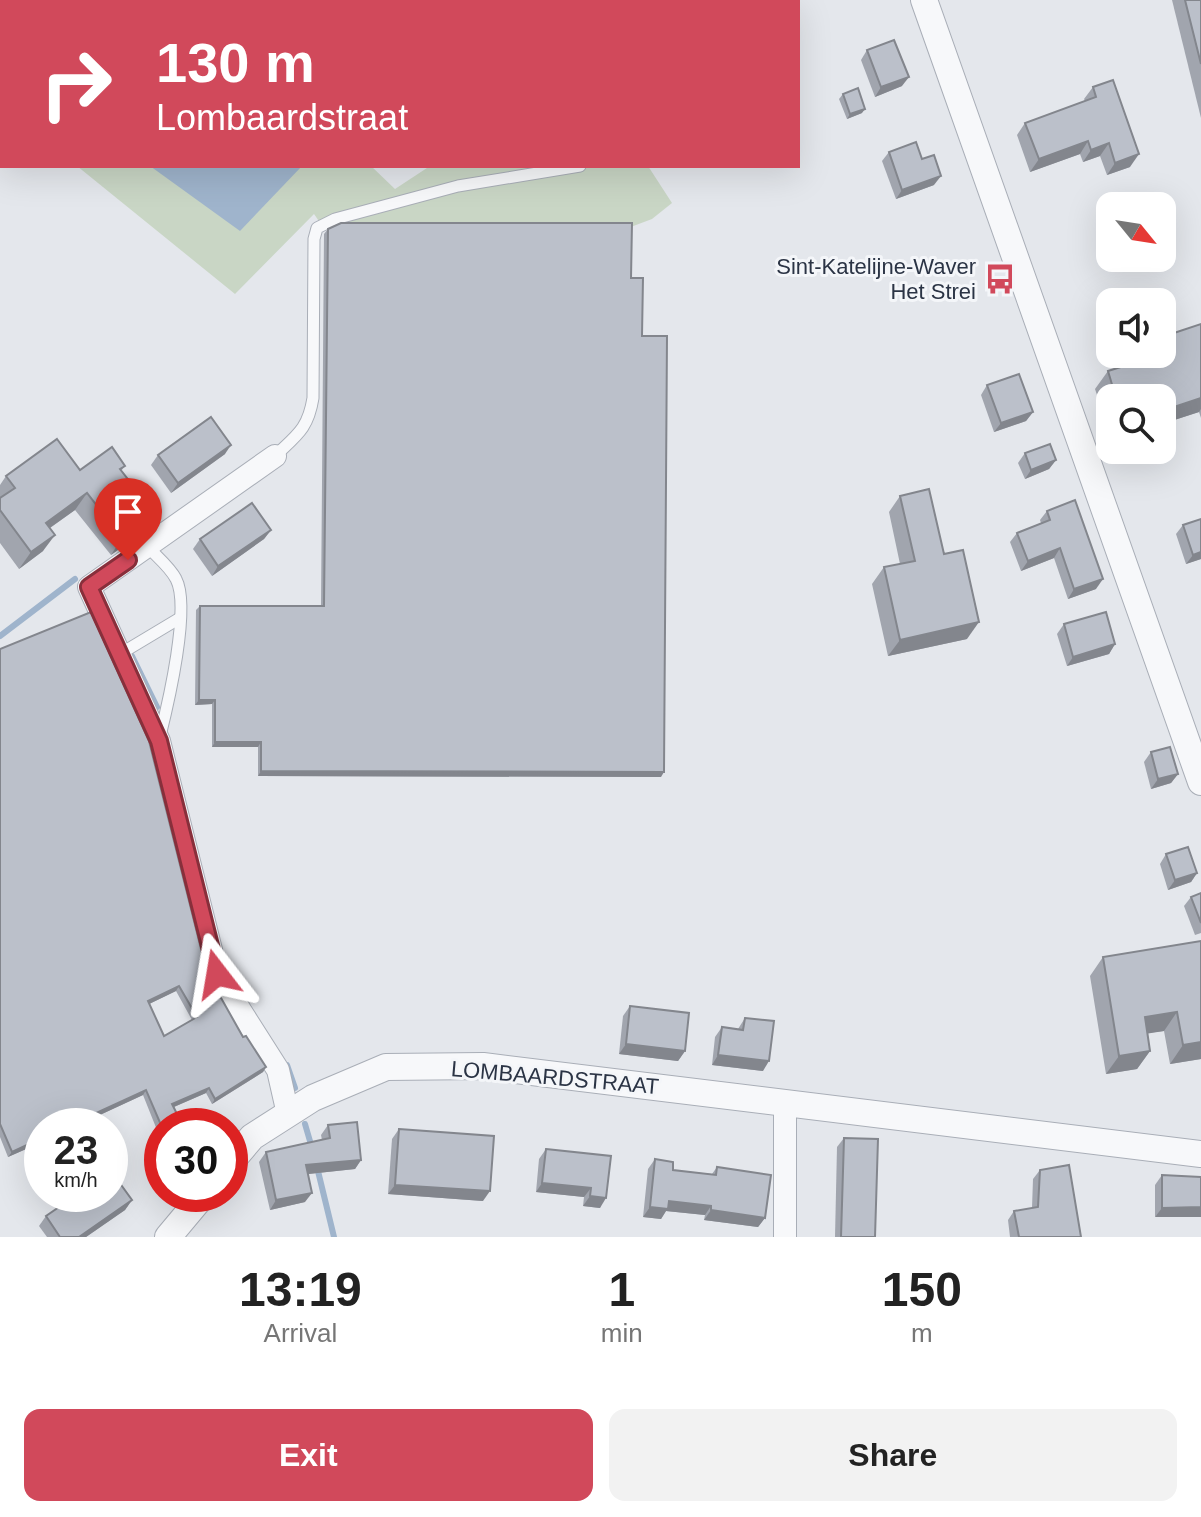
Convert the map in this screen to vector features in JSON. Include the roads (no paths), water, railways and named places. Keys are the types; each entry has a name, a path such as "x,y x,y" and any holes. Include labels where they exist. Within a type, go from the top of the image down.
{"street":[{"path":"924,0 1201,782"},
{"path":"275,456 89,587 159,741 217,974 278,1070 288,1114"},
{"name":"LOMBAARDSTRAAT","path":"248,1142 313,1098 386,1067 483,1066 1201,1154"},
{"path":"785,1102 785,1237"},
{"path":"168,1237 189,1212"}],"lane":[{"path":"275,456 310,418 313,398 314,239 317,228 335,219 458,186 568,168"},
{"path":"147,546 177,580 181,603 173,682 159,741"},
{"path":"120,654 180,618"}],"water":[{"path":"153,168 300,168 240,231"}],"waterway":[{"path":"0,636 75,579"},
{"path":"132,656 157,707"},
{"path":"287,1065 295,1088"},
{"path":"305,1124 312,1148"},
{"path":"317,1167 334,1237"}],"place":[{"name":"Sint-Katelijne-Waver Het Strei","path":"1000,279"}]}
